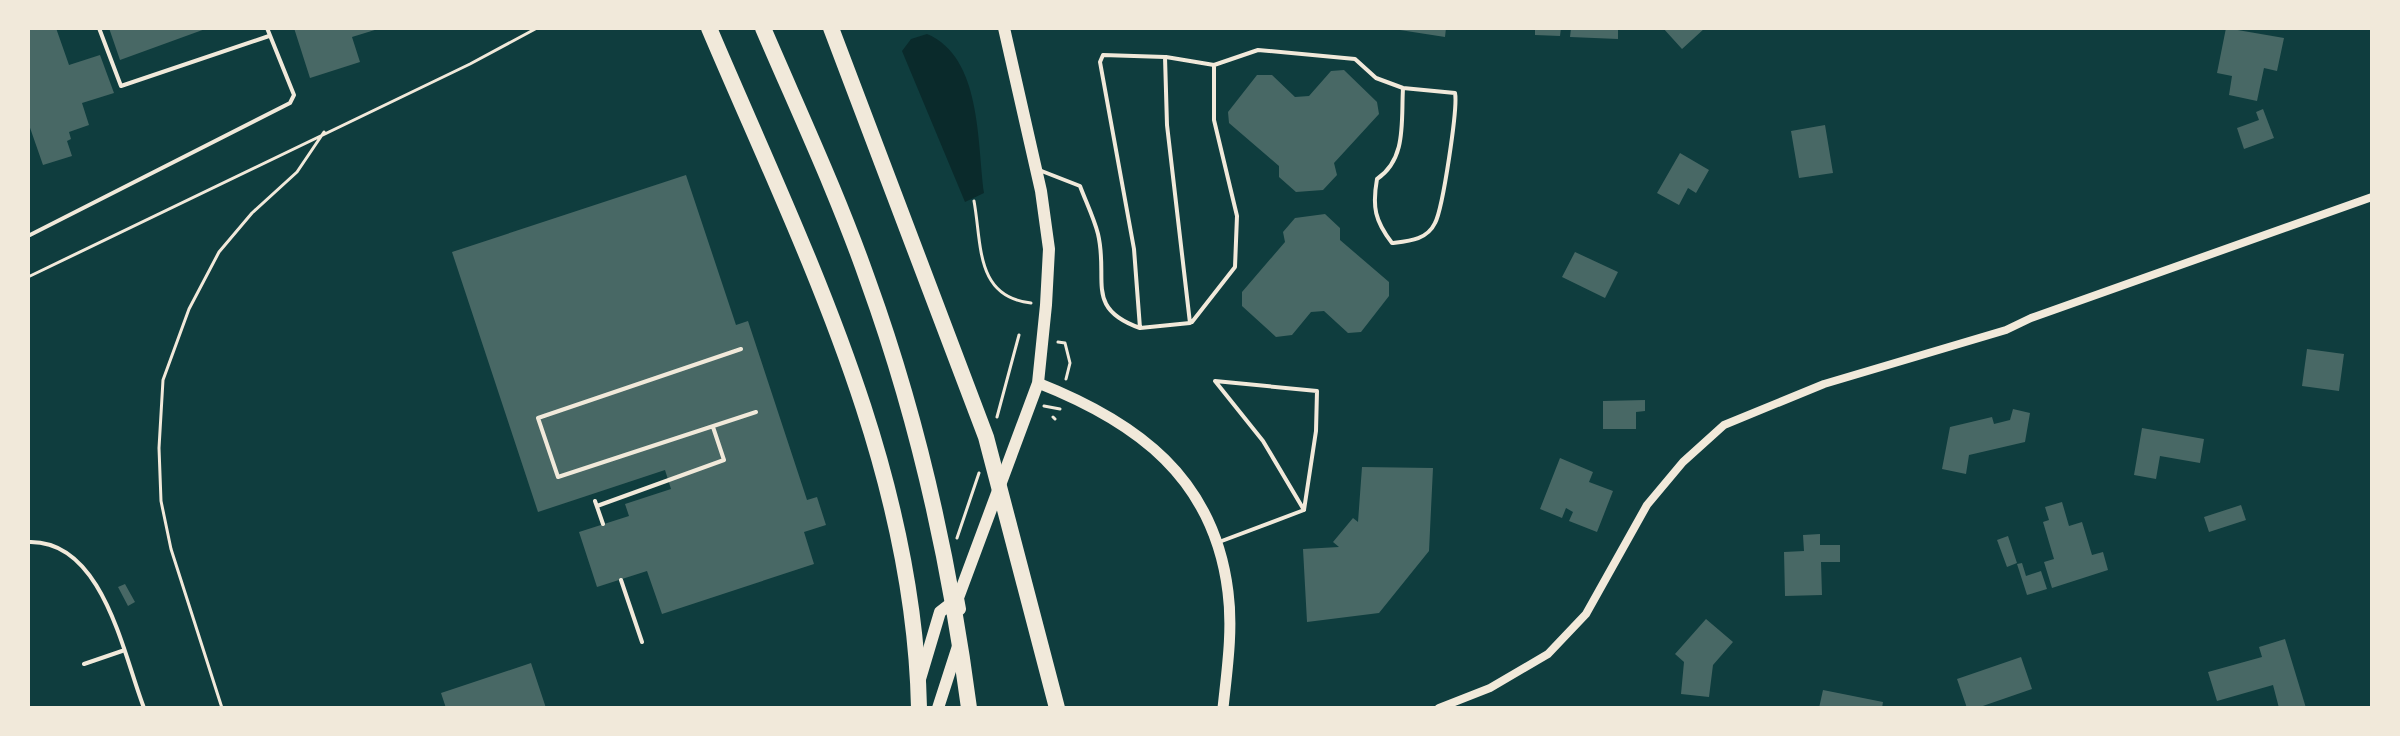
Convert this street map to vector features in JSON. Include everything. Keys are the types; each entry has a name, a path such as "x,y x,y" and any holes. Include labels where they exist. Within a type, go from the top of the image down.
{"highway":[{"path":"709,28 850,360 878,446 909,594 919,708"},
{"path":"763,28 868,281 890,343 944,557 969,708"},
{"path":"831,28 957,352 986,437 1057,708"},
{"path":"1038,638 1047,708"}],"main road":[{"path":"911,708 940,612 958,598 1038,383 1049,249 1036,169 1004,28"},
{"path":"938,708 964,627 958,598"}],"street":[{"path":"1439,708 1490,688 1548,654 1586,614 1647,505 1683,462 1724,425 1824,384 2006,330 2031,318 2372,197"},
{"path":"1038,383 1093,405 1136,432 1172,465 1198,503 1217,543 1229,607 1223,708"}],"lane":[{"path":"99,28 121,86 269,36"},
{"path":"28,236 290,103 294,95 267,28"},
{"path":"1140,328 1134,249 1100,62 1103,55 1165,57 1214,65 1258,50 1355,59 1376,78 1403,88 1451,91 1456,97 1435,224 1419,240 1392,243 1376,222 1373,200 1377,179 1389,171 1398,156 1403,88"},
{"path":"1165,57 1167,125 1190,323"},
{"path":"1036,169 1080,186 1098,235 1104,304 1117,320 1140,328 1190,323 1235,267 1237,216 1231,176 1214,120 1214,65"},
{"path":"741,349 538,418 558,477 756,412"},
{"path":"1215,381 1317,391 1316,431 1304,510 1263,441 1215,381"},
{"path":"603,524 596,504 724,460 713,427"},
{"path":"1217,543 1304,510"},
{"path":"28,542 54,546 84,567 103,595 144,708"},
{"path":"621,580 642,642"},
{"path":"84,664 122,651"}],"path":[{"path":"28,277 470,64 537,28"},
{"path":"222,708 171,549 161,501 159,448 163,380 189,309 219,252 252,213 297,172 324,132"},
{"path":"974,201 981,262 994,286 1014,301 1046,305"},
{"path":"995,422 1017,335"},
{"path":"1062,343 1068,365"},
{"path":"957,540 981,466"}],"water":[{"path":"927,34 945,45 958,62 974,103 984,193 965,202 902,51 911,39"}],"building":[{"path":"28,28 56,28 69,65 100,55 114,93 82,103 89,125 69,132 71,139 67,141 72,156 43,165 28,122"},
{"path":"109,28 208,28 120,60"},
{"path":"294,28 378,29 352,37 360,62 310,78"},
{"path":"1387,28 1446,28 1445,37"},
{"path":"1535,28 1561,28 1560,36 1535,35"},
{"path":"1571,28 1618,28 1618,39 1570,37"},
{"path":"1663,28 1705,28 1682,49"},
{"path":"2226,28 2284,38 2277,71 2264,68 2257,101 2229,95 2232,76 2217,73"},
{"path":"1344,70 1377,102 1379,114 1334,163 1337,175 1323,190 1296,192 1279,177 1279,166 1229,123 1228,112 1257,75 1272,75 1295,97 1309,96 1331,71"},
{"path":"2263,109 2274,138 2244,149 2237,128 2259,120 2256,112"},
{"path":"1825,125 1833,173 1799,178 1791,131"},
{"path":"1680,153 1709,170 1696,193 1688,188 1679,205 1657,193"},
{"path":"686,175 736,325 748,321 807,500 817,497 826,525 804,532 814,564 662,614 647,571 597,587 579,532 629,516 625,504 671,489 665,470 538,512 452,252"},
{"path":"1325,214 1340,228 1340,240 1389,282 1389,296 1361,332 1348,333 1324,311 1311,312 1292,335 1276,337 1242,306 1242,292 1285,242 1283,232 1295,218"},
{"path":"1575,252 1618,272 1605,298 1562,277"},
{"path":"2307,349 2344,354 2339,391 2302,386"},
{"path":"1645,400 1645,411 1636,412 1636,429 1603,429 1603,401"},
{"path":"2013,409 2030,413 2025,442 1969,455 1966,474 1942,469 1950,427 1992,417 1994,424 2010,420"},
{"path":"2142,428 2204,439 2200,463 2160,456 2156,479 2134,475"},
{"path":"1560,458 1593,472 1589,482 1613,491 1597,532 1569,521 1573,512 1566,508 1562,518 1540,509"},
{"path":"1362,467 1433,468 1429,551 1379,613 1307,622 1303,549 1339,547 1333,542 1353,518 1358,522"},
{"path":"2062,502 2069,526 2082,522 2092,555 2103,552 2108,570 2052,588 2044,562 2054,559 2043,522 2049,520 2045,507"},
{"path":"2241,505 2246,520 2209,532 2204,517"},
{"path":"1820,534 1820,545 1840,545 1840,562 1821,562 1822,595 1785,596 1784,552 1804,551 1803,535"},
{"path":"2008,536 2017,563 2007,567 1997,540"},
{"path":"2022,563 2026,576 2041,571 2047,589 2027,595 2017,564"},
{"path":"125,584 135,602 128,606 118,587"},
{"path":"1706,619 1733,642 1713,665 1709,697 1681,694 1684,662 1675,654"},
{"path":"2285,639 2306,708 2279,708 2273,685 2217,701 2208,672 2262,657 2259,647"},
{"path":"2021,657 2032,689 1977,708 1967,708 1957,679"},
{"path":"531,663 546,708 446,708 441,693"},
{"path":"1823,690 1883,702 1882,708 1819,708"}]}
